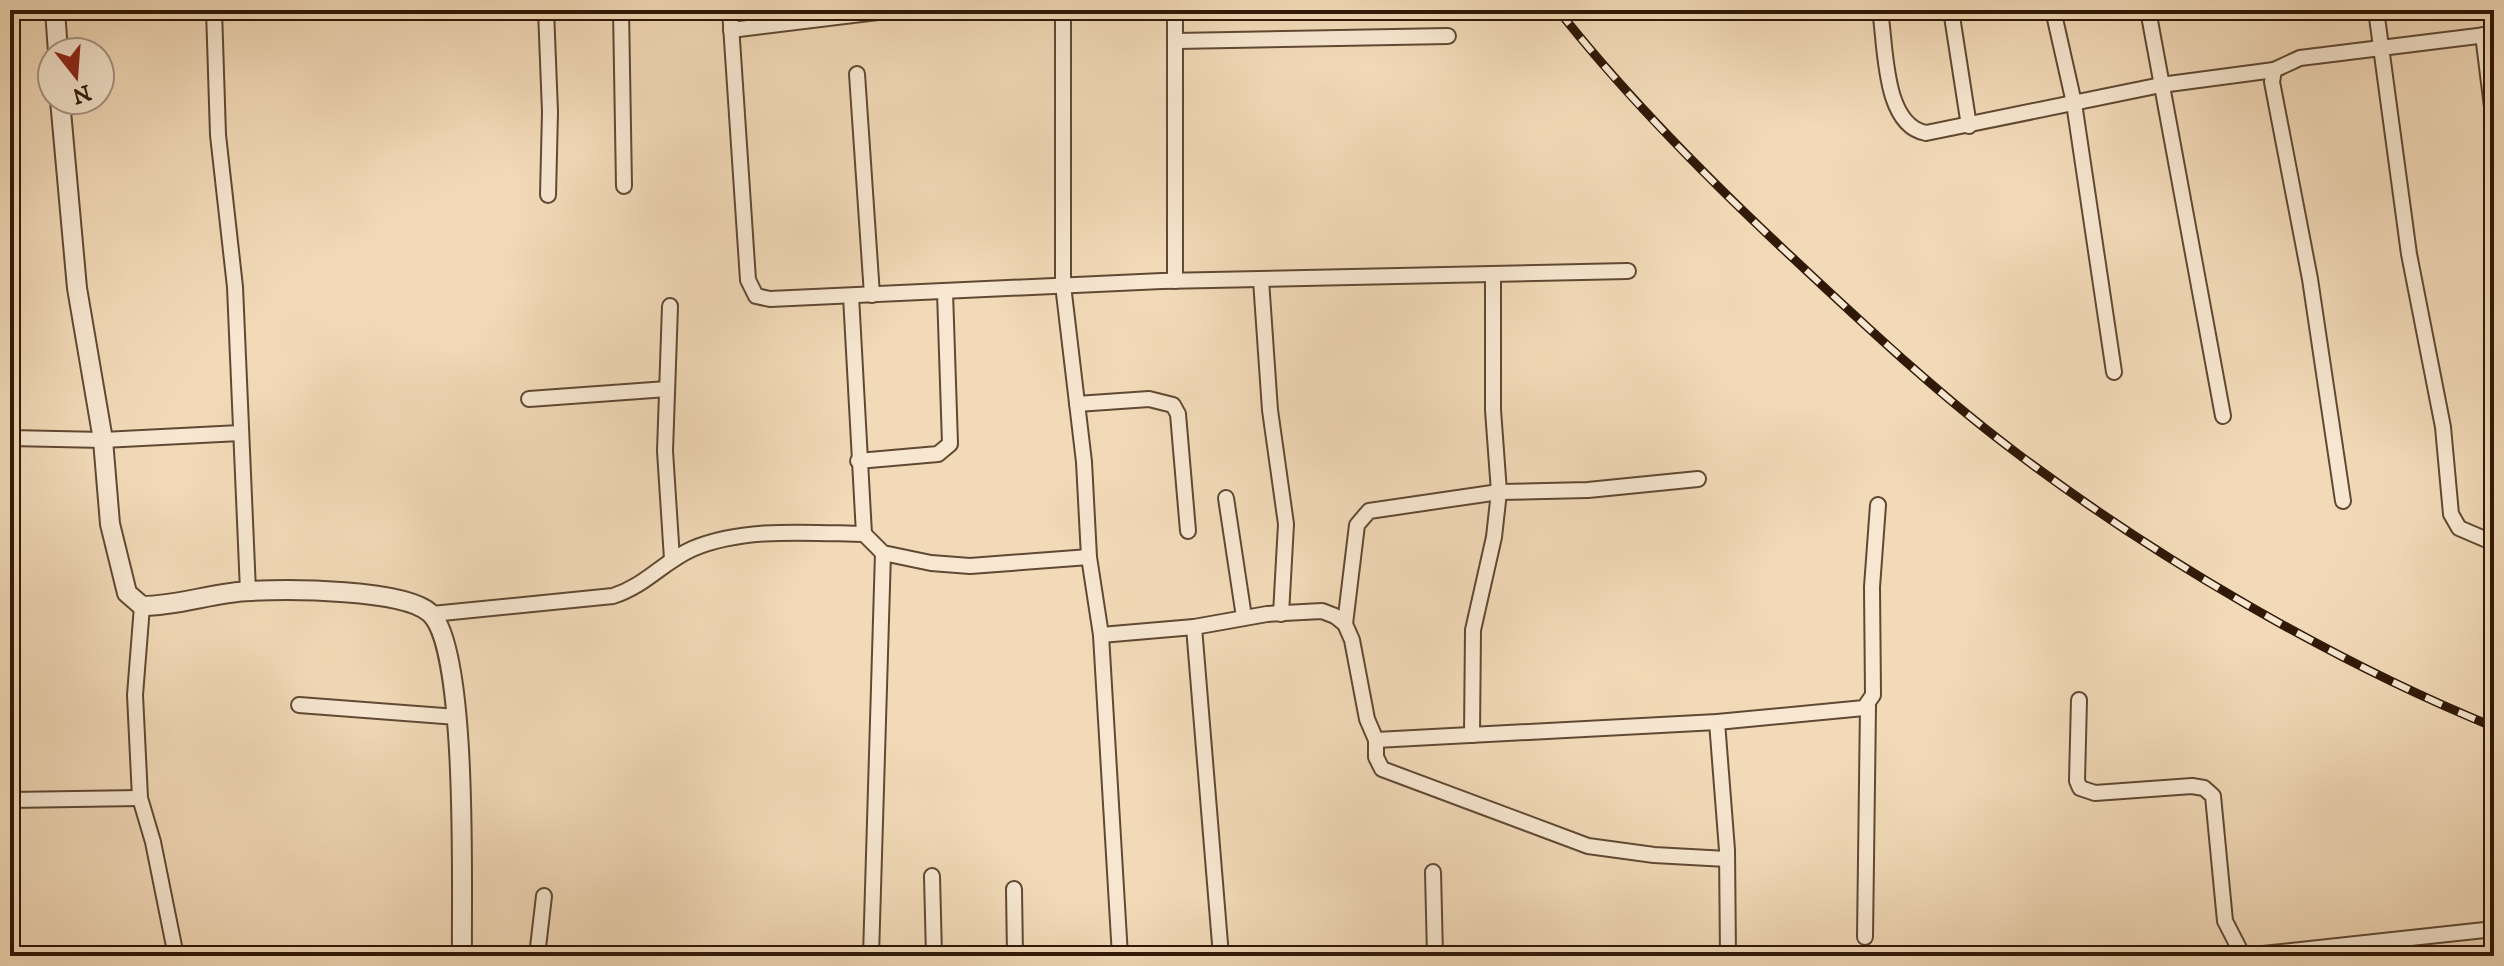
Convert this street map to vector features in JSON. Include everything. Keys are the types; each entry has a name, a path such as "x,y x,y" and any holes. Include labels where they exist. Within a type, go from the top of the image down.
{"street":[{"path":"55,10 57,36"},
{"path":"214,10 218,135 235,287 248,591"},
{"path":"546,10 550,112 548,195"},
{"path":"621,10 624,186"},
{"path":"730,10 751,289 756,296 770,299 1175,281 1628,271"},
{"path":"731,30 894,10"},
{"path":"1063,10 1063,285 1084,462 1089,557 1101,635 1120,956"},
{"path":"1175,10 1175,281"},
{"path":"1880,10 1894,103 1901,120 1911,130 1926,133 2161,85 2274,70 2300,58 2489,34 2494,123"},
{"path":"1951,10 1969,126"},
{"path":"2053,10 2074,103 2114,372"},
{"path":"2148,10 2223,416"},
{"path":"2376,10 2409,254 2443,427 2451,514 2459,528 2494,543"},
{"path":"1176,41 1448,36"},
{"path":"2274,70 2272,82 2310,279 2343,501"},
{"path":"857,74 872,295"},
{"path":"61,116 77,288 103,440 110,524 127,593 142,606 170,606 248,591 337,592 414,604 432,614 613,596 633,590 672,559 709,543 796,532 864,534"},
{"path":"1472,735 1473,630 1494,537 1499,492 1493,410 1493,276"},
{"path":"1261,280 1270,410 1286,524 1281,614"},
{"path":"858,461 938,454 950,444 945,292"},
{"path":"851,296 864,534 883,553 970,566 1089,557"},
{"path":"670,306 665,476 672,559"},
{"path":"529,399 667,389"},
{"path":"1077,404 1149,399 1173,405 1178,414 1188,531"},
{"path":"10,438 103,440 240,433"},
{"path":"1698,479 1588,490 1499,492 1392,505 1369,511 1360,518 1345,624 1352,640 1367,719 1376,740 1376,757 1382,769 1588,846 1654,855 1727,859"},
{"path":"1226,498 1244,617"},
{"path":"1865,937 1868,706 1873,695 1872,587 1878,505"},
{"path":"871,956 883,553"},
{"path":"142,606 135,695 140,798 153,842 176,956"},
{"path":"1101,635 1194,627 1244,617 1322,611 1345,624"},
{"path":"432,614 447,652 457,717 462,956"},
{"path":"1194,627 1221,956"},
{"path":"2079,700 2077,781 2080,788 2095,793 2192,786 2204,788 2213,796 2225,921 2243,956 2494,929"},
{"path":"299,705 457,717"},
{"path":"1376,740 1717,722 1859,710 1868,706"},
{"path":"1717,722 1727,859 1728,956"},
{"path":"10,800 140,798"},
{"path":"1433,872 1435,956"},
{"path":"932,876 934,956"},
{"path":"1014,889 1015,956"},
{"path":"537,956 544,896"}],"railway":[{"path":"1558,10 1642,108 1733,201 1904,360 2018,454 2128,531 2248,605 2372,672 2494,727"}]}
